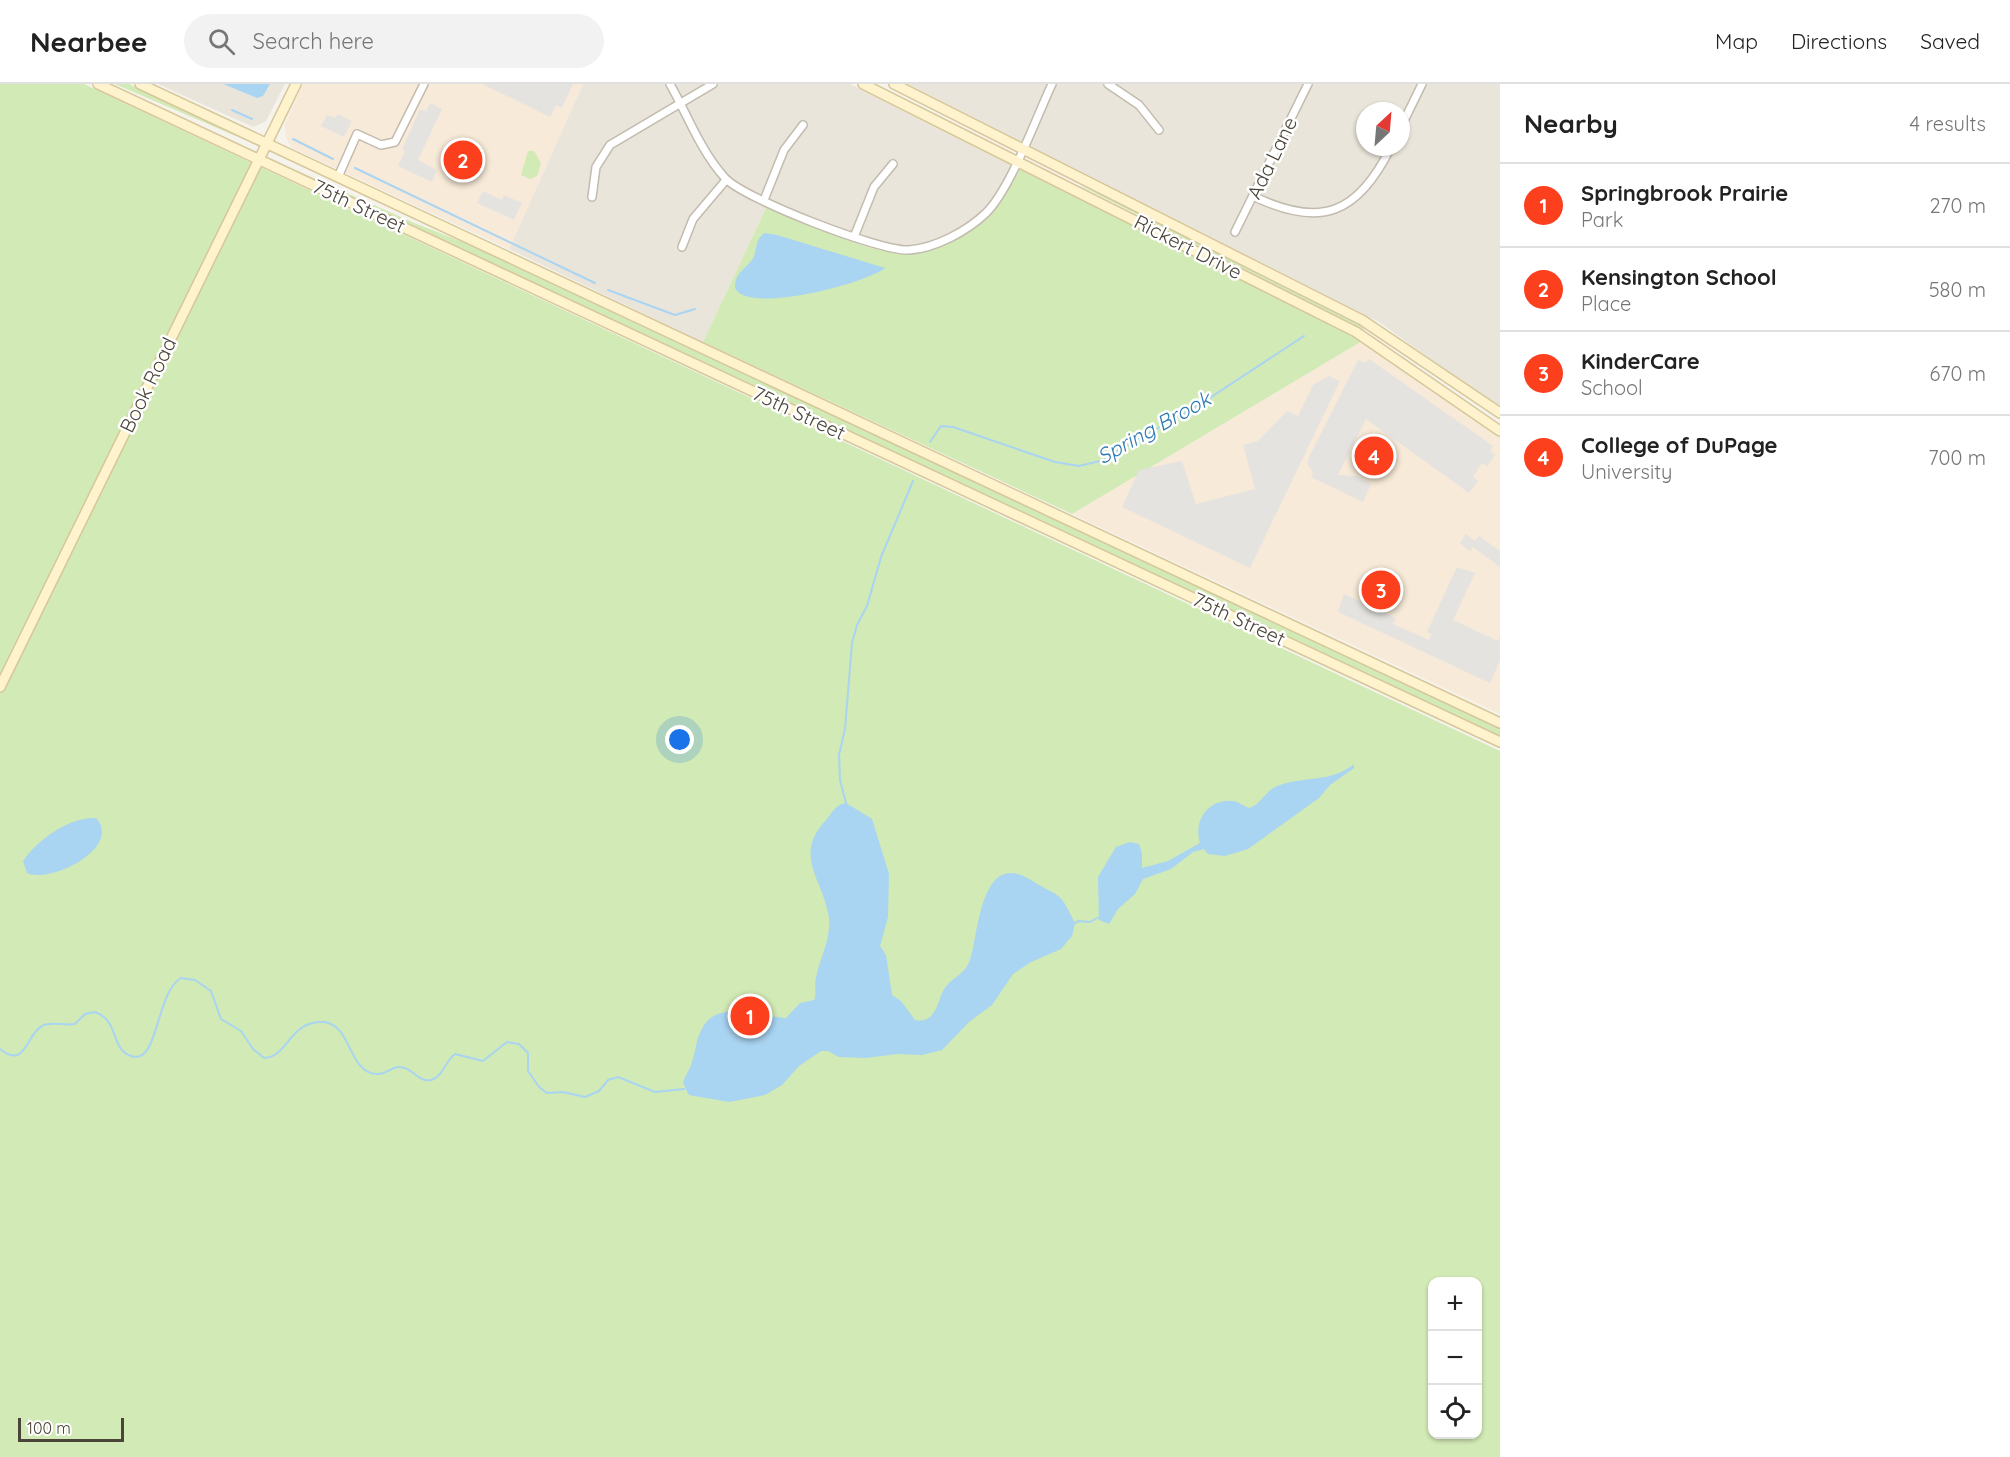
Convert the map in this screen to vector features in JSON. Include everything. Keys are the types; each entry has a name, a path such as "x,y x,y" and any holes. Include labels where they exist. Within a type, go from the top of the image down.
{"main road":[{"name":"75th Street","path":"98,84 1500,742"},
{"name":"75th Street","path":"140,84 1500,723"},
{"name":"Book Road","path":"0,687 296,84"},
{"name":"Rickert Drive","path":"863,84 1356,332 1500,431"},
{"name":"Rickert Drive","path":"894,84 1362,320 1500,413"}],"street":[{"path":"338,177 357,134 381,145 395,142 424,84"},
{"path":"670,84 712,161 726,180 764,200 854,237 882,247 903,250 922,248 947,238 987,212 1001,193 1052,84"},
{"path":"592,197 596,166 610,145 712,84"},
{"path":"1108,84 1139,105 1160,130"},
{"name":"Ada Lane","path":"1235,232 1308,84"},
{"path":"1410,109 1422,84"},
{"path":"764,200 784,150 803,125"},
{"path":"1253,196 1281,209 1300,213 1316,213 1338,207 1368,187 1386,156"},
{"path":"854,237 874,187 893,164"},
{"path":"682,247 693,219 726,180"}],"shaded area":[{"path":"158,84 285,84 266,121 253,127"},
{"path":"303,84 583,84 509,249 292,148 286,139 285,124"},
{"path":"482,84 573,84 562,108 556,105 550,117"},
{"path":"583,84 850,84 1020,169 1002,201 987,218 932,249 919,252 898,253 872,248 767,206 703,342 509,249"},
{"path":"908,84 1500,84 1500,409 1379,322"},
{"path":"430,103 442,109 418,160 437,170 432,182 398,166 405,151 402,149 420,109 426,111"},
{"path":"338,114 352,121 344,137 321,126 327,115 335,118"},
{"path":"483,191 502,200 504,195 522,203 514,220 477,203"},
{"path":"1362,341 1500,436 1500,714 1072,514"},
{"path":"1369,359 1493,446 1490,451 1495,455 1487,466 1482,463 1473,477 1478,481 1469,493 1366,419 1338,475 1355,476 1371,484 1363,502 1311,477 1313,472 1308,465 1308,459 1358,360 1366,363"},
{"path":"1329,376 1340,381 1250,568 1122,507 1139,470 1182,461 1196,504 1255,489 1243,445 1258,441 1287,411 1298,416 1313,385"},
{"path":"1466,534 1475,541 1479,536 1500,551 1500,567 1473,547 1470,551 1460,543"},
{"path":"1457,567 1475,573 1453,620 1498,641 1500,636 1500,660 1490,683 1338,612 1344,594 1396,618 1393,624 1429,640 1431,634 1427,632"}],"green space":[{"path":"0,84 84,84 1500,751 1500,1457 0,1457"},
{"path":"115,84 129,84 245,140"},
{"path":"528,151 534,151 541,163 537,176 530,179 521,175"},
{"path":"280,163 412,222 480,249 1500,727 1500,737"},
{"path":"1020,169 1362,341 1072,514 703,342 767,206 858,244 895,253 911,253 933,247 977,224 1001,201"},
{"path":"1079,185 1146,214 1359,323 1364,330"}],"water":[{"path":"223,84 270,84 263,96 257,98"},
{"path":"764,233 885,268 856,281 808,294 761,298 744,296 735,288 737,279 740,272 752,260 759,239"},
{"path":"1354,764 1354,768 1330,785 1319,798 1248,849 1225,856 1208,854 1204,849 1193,852 1171,869 1143,879 1135,894 1118,909 1109,924 1099,920 1098,877 1116,847 1130,842 1139,844 1142,853 1142,868 1168,861 1200,843 1198,835 1201,820 1204,813 1216,804 1223,801 1235,801 1250,808 1275,787 1295,781 1325,777"},
{"path":"846,803 872,819 889,874 888,917 880,946 886,955 892,995 901,1001 915,1020 927,1019 931,1016 943,991 968,965 985,898 992,884 1001,875 1014,873 1031,880 1062,899 1075,923 1072,936 1061,949 1031,962 1013,974 992,1005 969,1022 942,1050 922,1055 897,1054 866,1058 839,1057 828,1051 821,1051 799,1066 782,1085 765,1095 729,1102 689,1095 683,1083 691,1065 699,1035 710,1019 730,1012 786,1018 800,1003 814,1000 816,977 827,941 829,918 813,868 811,845 816,833 833,811"},
{"path":"96,818 102,829 100,840 81,860 52,873 38,875 27,873 23,861 45,838 75,821"}],"waterway":[{"path":"232,110 252,119"},
{"path":"293,139 333,159"},
{"path":"355,168 595,283"},
{"path":"608,290 675,315 695,309"},
{"name":"Spring Brook","path":"930,442 941,426 953,427 1055,462 1079,466 1100,461 1202,403 1304,336"},
{"name":"Spring Brook","path":"846,803 840,780 839,755 845,729 852,643 857,625 867,606 881,557 913,481"},
{"path":"1075,923 1090,922 1099,917"},
{"name":"Spring Brook","path":"0,1049 15,1055 25,1048 42,1026 75,1024 85,1014 95,1012 108,1022 124,1052 131,1056 140,1056 147,1050 152,1040 166,998 181,978 195,980 211,991 221,1019 241,1031 253,1049 264,1058 279,1052 303,1027 312,1023 324,1022 340,1031 360,1066 368,1072 377,1074 403,1067 422,1079 431,1080 438,1076 455,1054 483,1061 507,1042 519,1044 528,1053 528,1071 539,1087 547,1093 563,1092 585,1097 599,1091 608,1080 618,1077 655,1092 684,1089"}],"place":[{"name":"Kensington School","path":"463,160"},
{"name":"College of DuPage","path":"1374,456"},
{"name":"KinderCare","path":"1381,590"},
{"name":"Springbrook Prairie","path":"750,1016"}]}
